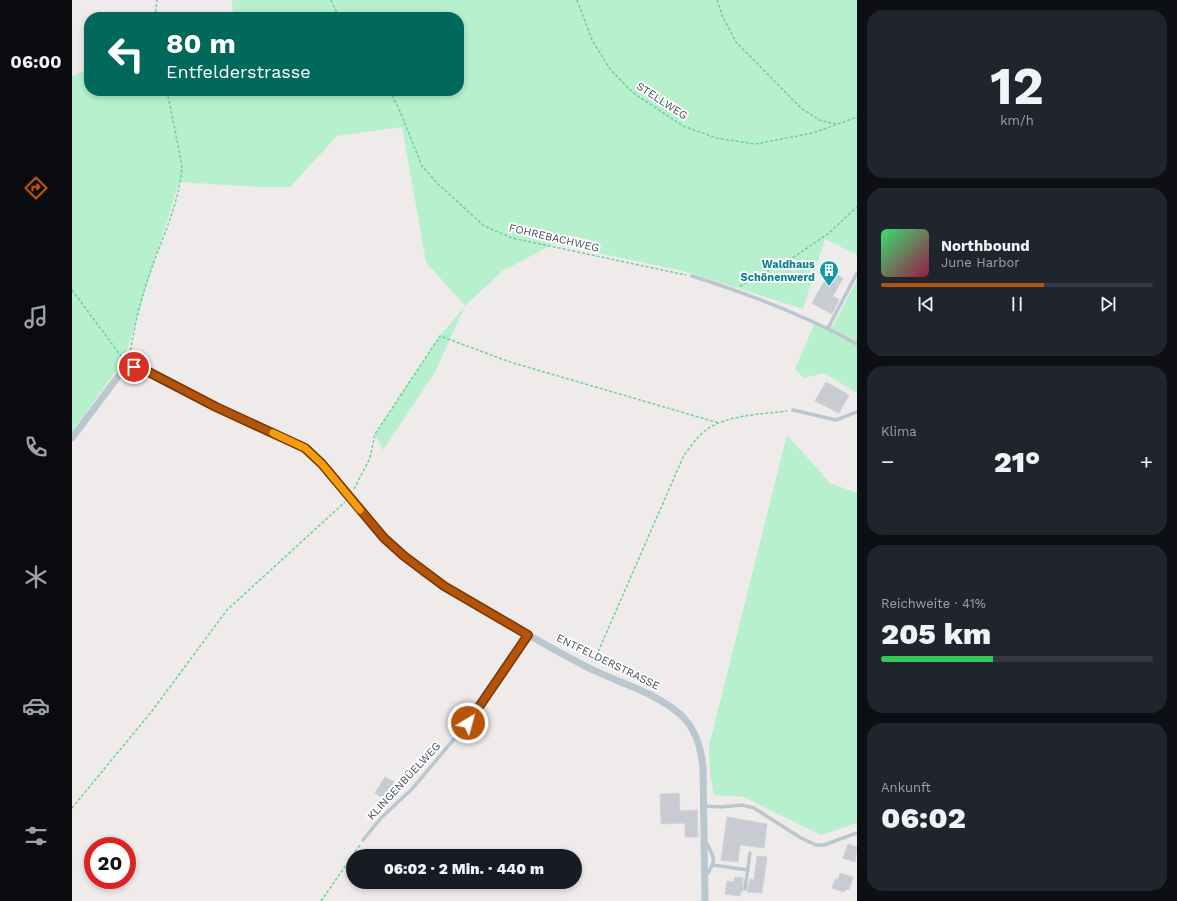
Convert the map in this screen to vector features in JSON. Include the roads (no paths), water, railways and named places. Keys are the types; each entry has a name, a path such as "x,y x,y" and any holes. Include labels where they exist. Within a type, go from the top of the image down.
{"street":[{"name":"ENTFELDERSTRASSE","path":"72,438 120,374 127,368 141,368 216,407 305,448 322,464 384,538 424,573 528,635 588,667 653,695 682,716 694,734 701,749 703,767 705,901"}],"lane":[{"path":"828,328 857,272"},
{"path":"692,276 734,289 828,328 857,344"},
{"path":"793,410 836,420 857,412"},
{"name":"KLINGENBÜELWEG","path":"363,840 381,818 412,789 476,714 528,635"},
{"path":"703,806 721,807 742,805 754,808 801,838 816,845 824,845 857,833"},
{"path":"704,838 714,856 713,865 705,878"},
{"path":"745,889 750,853"},
{"path":"713,865 748,870"}],"place":[{"name":"Waldhaus Schönenwerd","path":"829,287"}]}
